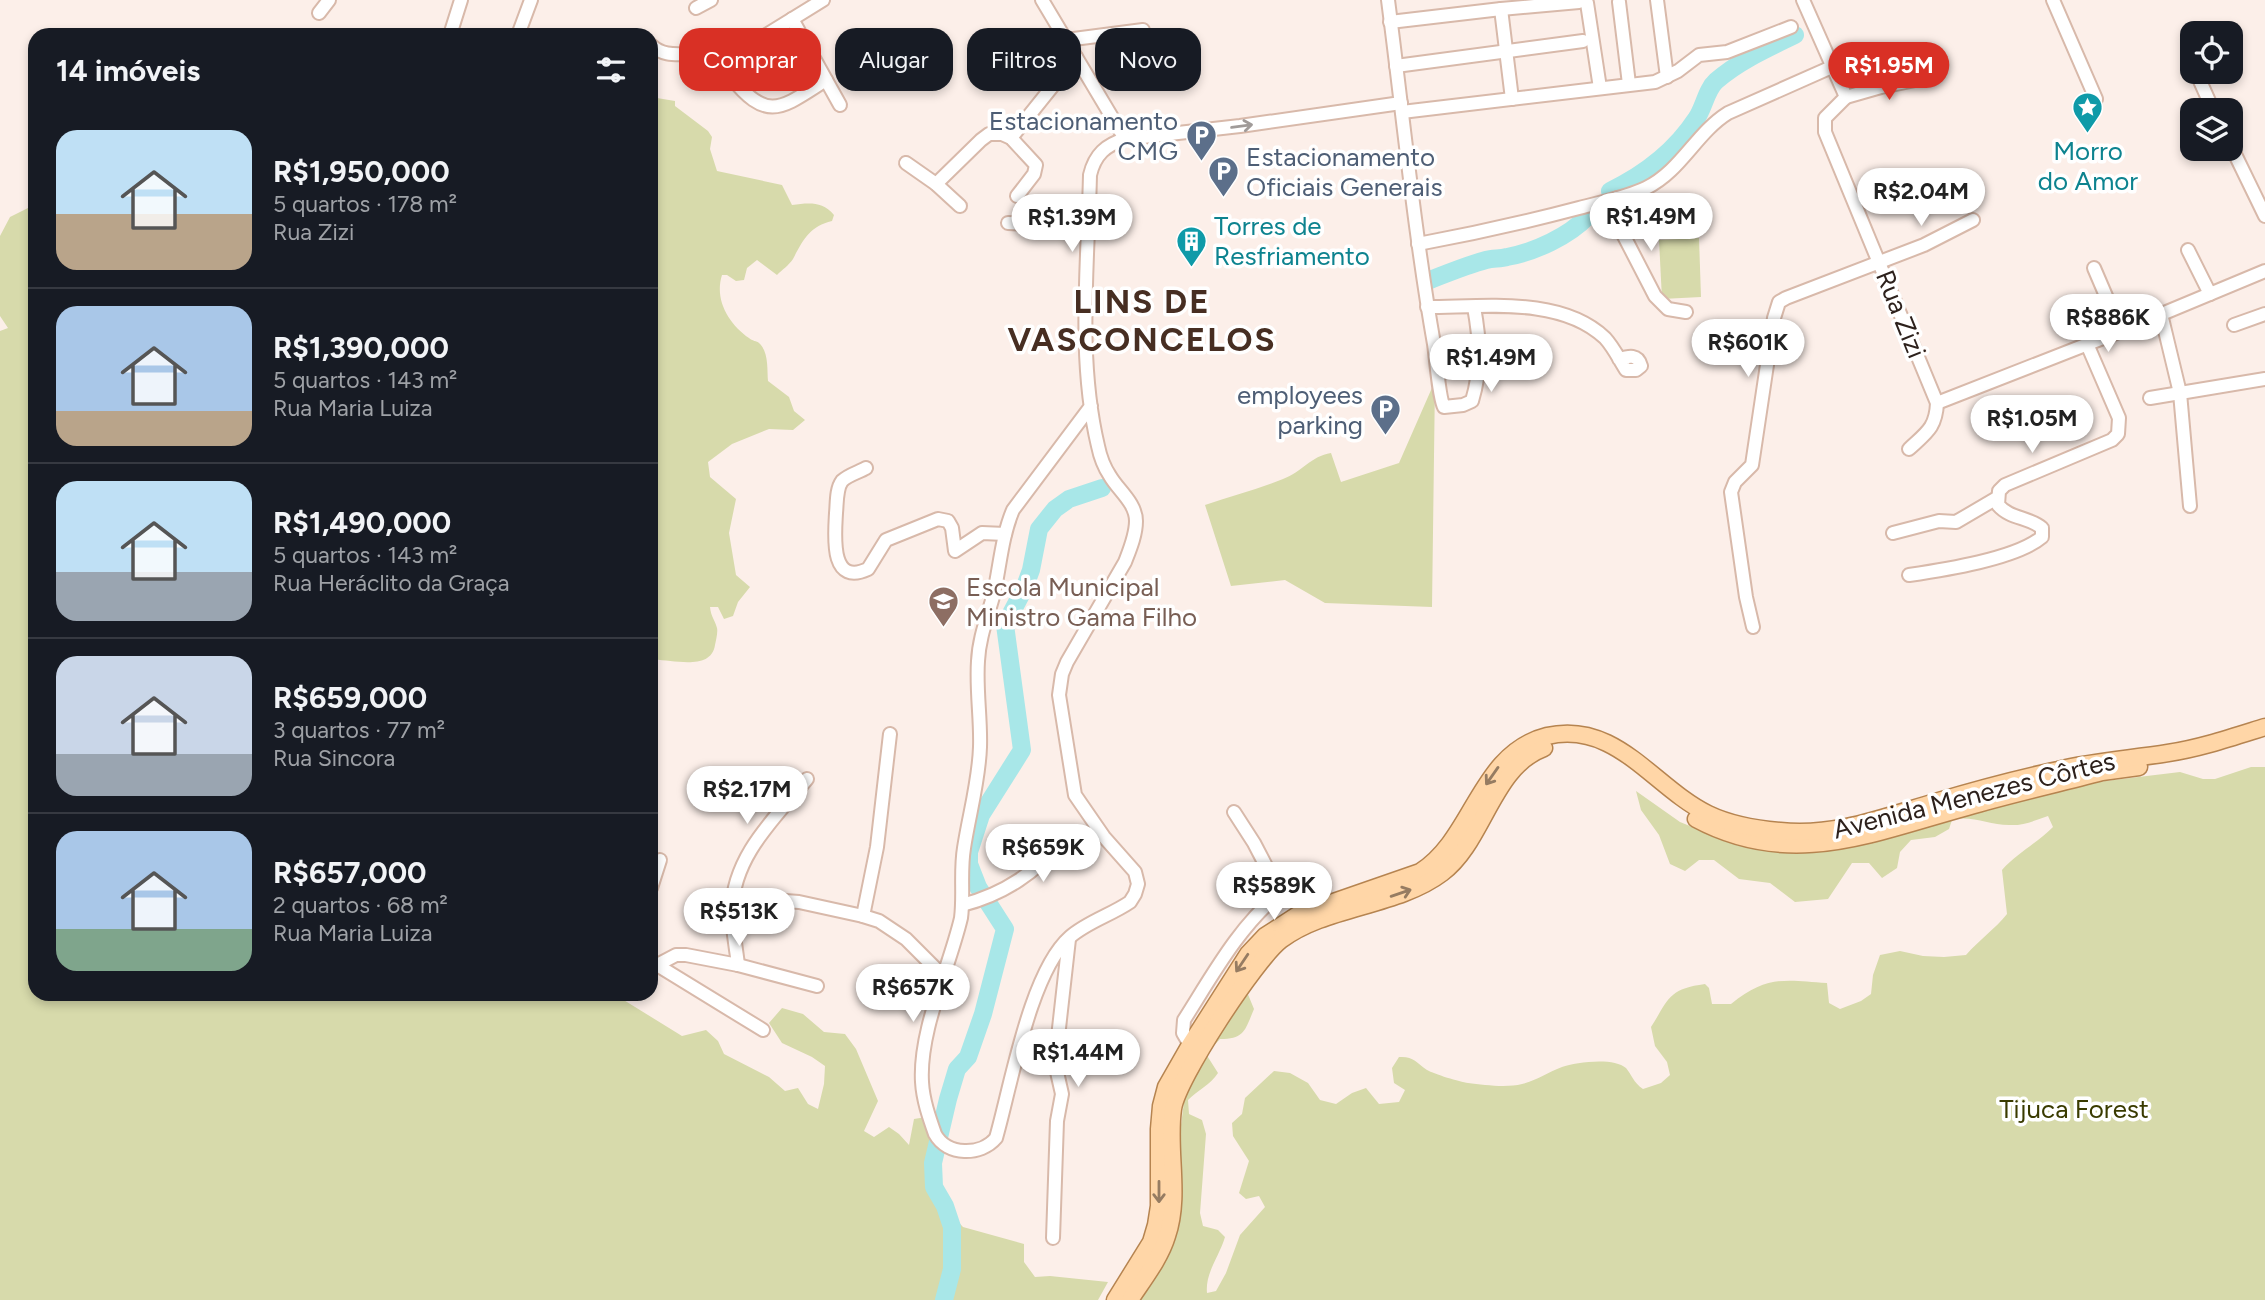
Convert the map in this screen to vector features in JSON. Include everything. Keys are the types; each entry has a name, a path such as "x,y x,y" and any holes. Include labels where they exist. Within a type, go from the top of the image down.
{"main road":[{"name":"Avenida Menezes Côrtes","path":"1115,1300 1151,1242 1156,1225 1159,1206 1161,1106 1166,1087 1248,954 1265,936 1299,914 1420,872 1432,864 1445,850 1492,775 1516,751 1546,737 1576,734 1593,736 1627,753 1677,795 1709,814 1734,824 1782,832 1813,833 1857,824 1977,789 2061,769 2189,749 2265,727"},
{"name":"Avenida Menezes Côrtes","path":"1130,1300 1160,1251 1170,1224 1171,1127 1176,1095 1190,1068 1256,966 1282,939 1305,926 1412,889 1443,873 1462,851 1505,780 1529,756 1540,750 1566,744 1594,747 1621,760 1678,808 1718,830 1742,838 1809,845 1846,840 2102,772 2199,756 2265,736"}],"street":[{"path":"319,13 329,0"},
{"path":"452,28 461,0"},
{"path":"521,28 531,0"},
{"path":"696,8 711,0"},
{"path":"777,28 823,0"},
{"path":"1042,0 1059,28"},
{"path":"1388,0 1427,307 1441,400 1447,408 1472,401 1480,347 1474,307"},
{"path":"1657,0 1667,77"},
{"path":"1803,0 1846,97 1925,78"},
{"path":"2053,0 2096,99"},
{"path":"1619,2 1629,84"},
{"path":"1391,22 1501,9 1583,3 1600,88"},
{"path":"1501,9 1512,99"},
{"path":"792,19 840,105"},
{"path":"1091,407 1018,504 1007,525 993,596 983,627 978,663 980,750 964,850 962,905 922,1068 924,1095 944,1142 958,1149 979,1151 989,1146 996,1138 1022,1039 1039,984 1049,965 1069,937 1130,902 1138,884 1135,872 1104,837 1074,795 1059,685 1062,674 1125,562 1136,521 1131,505 1103,462 1091,407 1086,352 1090,175 1096,157 1113,143 1125,139 1402,107 1512,99 1655,82 1699,55 1727,52 1791,27"},
{"path":"1396,66 1583,41"},
{"path":"658,50 666,55 707,56 717,61 749,97 769,107 787,104 826,80"},
{"path":"1081,65 1125,139"},
{"path":"1418,244 1508,227 1646,188 1684,158 1707,129 1728,113 1833,66"},
{"path":"1011,138 1049,91"},
{"name":"Rua Zizi","path":"1846,97 1825,118 1825,132 1937,403"},
{"path":"936,184 985,136 994,134 1011,138 1036,164 1034,174 1017,196"},
{"path":"2238,161 2265,216"},
{"path":"906,163 936,184 960,206"},
{"path":"1617,198 1624,236 1655,296 1668,309 1686,312"},
{"path":"1753,627 1731,492 1735,482 1752,465 1774,318 1779,302 1924,245 1973,220"},
{"path":"1008,223 1089,227"},
{"path":"2188,250 2210,294"},
{"path":"2094,268 2121,331"},
{"path":"1909,449 1935,422 1937,403 2265,271"},
{"path":"1427,307 1528,307 1571,318 1589,326 1605,339 1619,359"},
{"path":"2161,314 2180,393 2190,506"},
{"path":"2234,325 2265,314"},
{"path":"1909,575 1969,565 2018,551 2042,537 2042,528 2038,524 2004,512 1998,505 1997,498 2005,485 2112,440 2118,434 2119,418 2087,344"},
{"path":"2150,398 2265,379"},
{"path":"866,468 844,480 839,489 835,550 840,564 847,570 856,572 868,569 886,540 938,519 948,521 952,528 955,551 982,533 1005,534"},
{"path":"1893,533 1939,522 1956,522 1997,498"},
{"path":"863,916 877,847 890,734"},
{"path":"738,965 732,920 733,897 741,868 753,844 807,779"},
{"path":"1190,1045 1183,1033 1184,1020 1227,952 1280,893 1234,812"},
{"path":"962,905 995,895 1025,877 1064,839"},
{"path":"658,866 660,860"},
{"path":"733,897 799,902 863,916 894,929 944,977"},
{"path":"1053,1238 1057,1121 1062,1101 1057,1072 1057,1046 1069,937"},
{"path":"658,962 676,955 738,965 817,986"},
{"path":"658,965 763,1030"}],"green space":[{"path":"658,98 675,101 675,106 708,131 712,137 710,149 717,171 782,185 792,205 820,205 834,215 832,221 818,226 808,235 791,261 777,275 757,260 747,268 744,280 736,281 722,275 720,293 725,311 735,326 762,347 767,361 768,381 789,397 794,411 805,420 793,430 769,429 732,444 708,462 710,477 736,499 729,533 736,575 750,587 738,602 733,616 724,619 718,607 710,607 717,630 712,654 697,662 658,660"},
{"path":"1628,205 1647,206 1646,238 1628,238"},
{"path":"28,208 28,1001 625,1001 682,1036 706,1030 718,1041 724,1054 769,1077 785,1091 798,1088 808,1104 818,1109 825,1066 782,1043 769,1023 782,1008 803,1014 824,1032 845,1034 856,1049 878,1101 864,1131 874,1137 889,1127 909,1145 914,1119 926,1117 941,1152 933,1186 945,1208 963,1227 1024,1244 1024,1262 1035,1277 1108,1282 1098,1300 0,1300 0,331 8,328 0,316 0,236 10,217"},
{"path":"1699,238 1701,297 1662,299 1659,240"},
{"path":"1435,381 1432,607 1325,603 1285,580 1231,586 1205,505 1283,479 1318,457 1331,453 1341,482 1399,463"},
{"name":"Tijuca Forest","path":"2251,767 2265,767 2265,1300 1136,1300 1176,1163 1184,1102 1194,1071 1247,992 1254,1009 1246,1028 1235,1037 1220,1039 1206,1054 1218,1073 1188,1100 1189,1114 1202,1120 1206,1134 1200,1213 1203,1226 1218,1230 1225,1237 1210,1272 1207,1293 1216,1291 1226,1273 1240,1235 1265,1207 1259,1196 1246,1199 1239,1193 1249,1161 1233,1136 1232,1123 1242,1114 1245,1098 1274,1071 1290,1073 1308,1083 1320,1100 1336,1104 1352,1093 1366,1088 1379,1104 1399,1102 1405,1090 1394,1083 1392,1068 1399,1057 1411,1059 1435,1074 1453,1080 1503,1086 1528,1082 1568,1065 1613,1062 1626,1068 1643,1089 1661,1083 1670,1075 1667,1062 1655,1046 1651,1027 1666,1002 1676,992 1705,984 1709,988 1712,1004 1731,1004 1755,988 1777,981 1788,981 1827,983 1829,1003 1840,1009 1861,1001 1871,994 1873,975 1880,955 1900,951 1923,956 1966,955 2007,914 2002,870 2053,827 2048,816 2014,825 1966,819 1952,820 1949,829 1935,837 1911,840 1900,852 1897,868 1882,878 1869,863 1852,863 1828,899 1795,902 1770,883 1739,879 1714,860 1699,860 1685,871 1670,864 1659,835 1641,810 1636,791 1680,822 1739,846 1816,852 1845,848 1993,807 2097,782 2180,772 2203,779 2215,779"}],"waterway":[{"path":"1610,191 1646,170 1678,142 1696,119 1716,81 1744,61 1795,35"},
{"path":"1430,280 1479,262 1518,255 1540,247 1571,230 1588,216"},
{"path":"944,1300 952,1269 952,1227 945,1206 934,1187 933,1163 957,1069 968,1057 983,1014 1005,929 978,887 969,864 969,852 981,815 1022,750 1005,625 1031,570 1039,529 1055,509 1069,499 1102,488"}],"place":[{"name":"Morro do Amor","path":"2088,135"},
{"name":"Estacionamento CMG","path":"1201,163"},
{"name":"Estacionamento Oficiais Generais","path":"1223,199"},
{"name":"Torres de Resfriamento","path":"1191,268"},
{"name":"employees parking","path":"1386,437"},
{"name":"Escola Municipal Ministro Gama Filho","path":"943,629"}],"district":[{"name":"LINS DE VASCONCELOS","path":"1142,320"}]}
